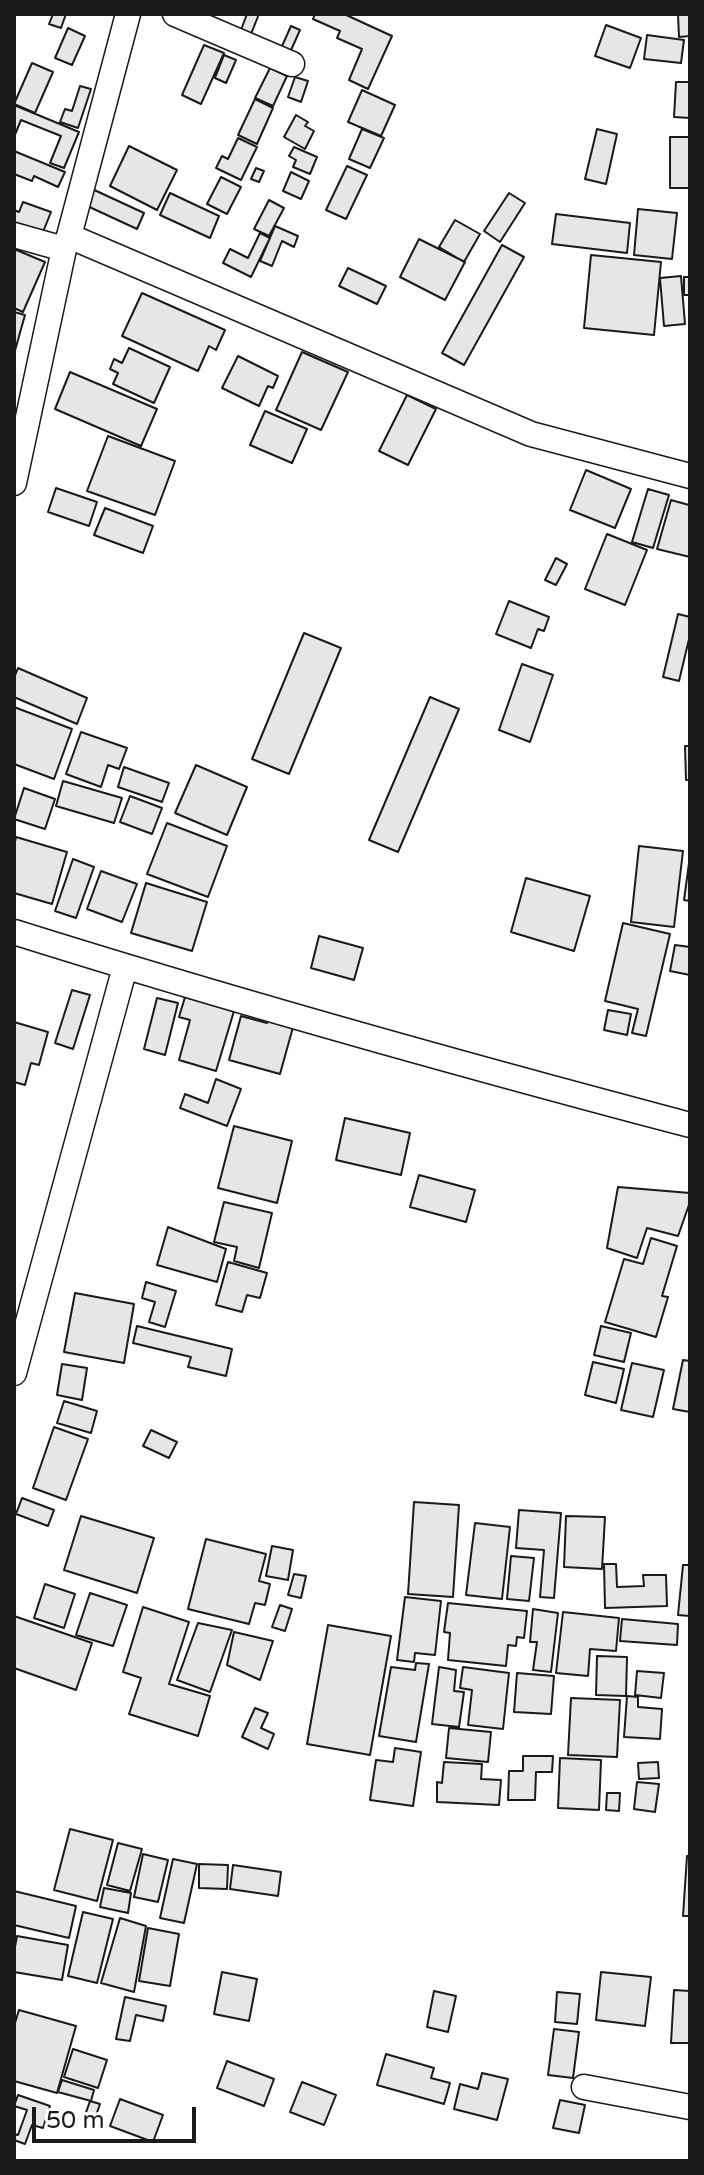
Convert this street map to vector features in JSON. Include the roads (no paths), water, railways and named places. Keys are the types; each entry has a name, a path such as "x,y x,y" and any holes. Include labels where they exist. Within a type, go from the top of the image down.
{"street":[{"path":"14,483 67,242 128,14"},
{"path":"175,14 292,64"},
{"path":"14,235 67,242 531,434 690,476"},
{"path":"14,932 125,967 690,1125"},
{"path":"14,1373 125,967"},
{"path":"584,2087 690,2107"}]}
